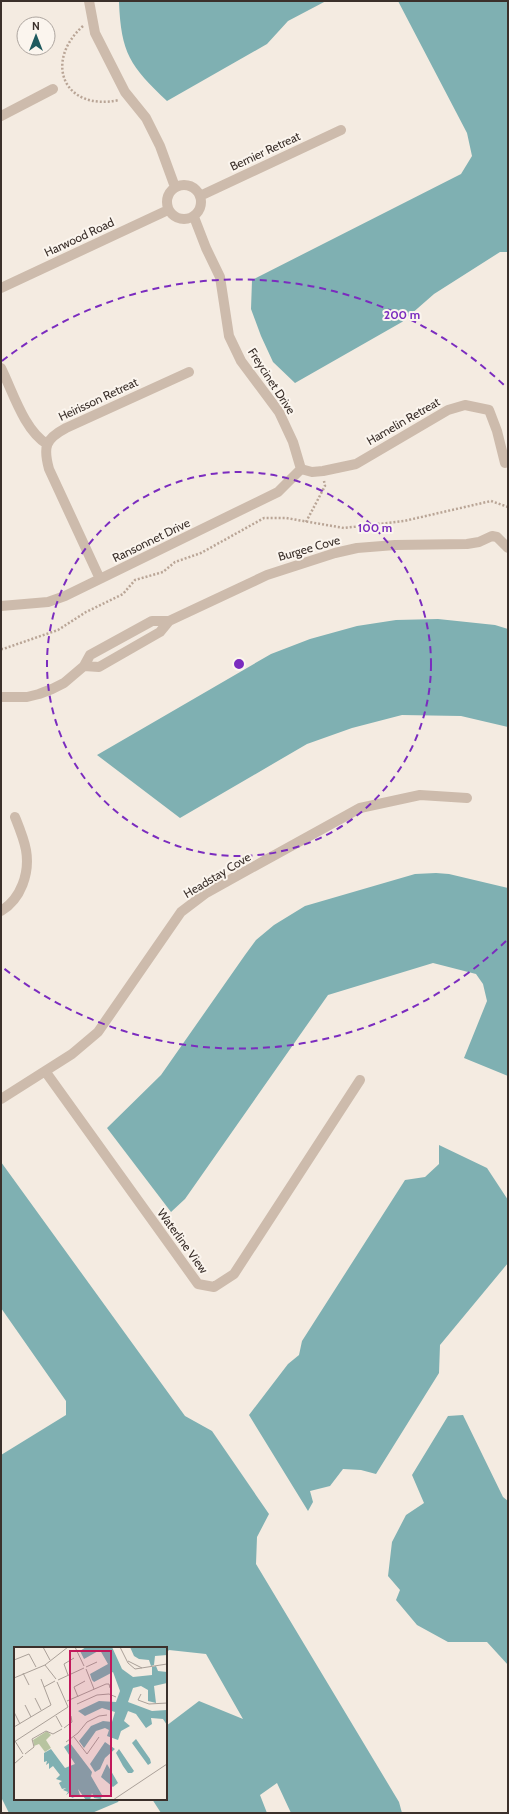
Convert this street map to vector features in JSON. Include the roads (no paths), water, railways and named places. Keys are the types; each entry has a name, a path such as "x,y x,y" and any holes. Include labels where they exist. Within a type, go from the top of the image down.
{"street":[{"path":"89,1 95,33 122,86 146,118 160,146 175,187"},
{"path":"1,116 53,89"},
{"name":"Bernier Retreat","path":"200,196 341,130"},
{"path":"181,185 192,187 200,196 201,207 194,217 180,220 175,218 168,210 166,200 171,190 175,187 181,185"},
{"name":"Harwood Road","path":"1,288 168,210"},
{"name":"Freycinet Drive","path":"194,217 206,248 220,277 229,336 241,361 278,412 293,442 301,469"},
{"path":"1,368 30,428 40,440 47,444 46,456 49,469 100,580"},
{"name":"Heirisson Retreat","path":"47,444 56,433 189,372"},
{"name":"Hamelin Retreat","path":"301,469 312,472 323,471 356,464 448,410 465,405 489,410 497,432 505,464"},
{"name":"Ransonnet Drive","path":"1,606 48,602 65,596 278,492 301,469"},
{"name":"Burgee Cove","path":"84,666 99,667 160,632 169,622 267,575 335,553 357,548 395,545 467,544 479,542 492,536 497,537 508,548"},
{"name":"Burgee Cove","path":"1,697 20,697 39,694 64,683 84,666 90,654 152,621 169,622"},
{"name":"Headstay Cove","path":"1,1099 72,1054 98,1032 181,912 206,893 360,808 420,795 467,798"},
{"path":"1,911 21,890 26,872 26,850 15,817"},
{"name":"Waterline View","path":"45,1071 198,1284 214,1287 234,1274 360,1080"}],"water":[{"path":"326,1 288,21 267,44 167,101 144,78 130,58 125,47 122,34 119,2"},
{"path":"398,1 508,1 508,252 500,252 434,294 402,322 295,383 273,362 261,336 251,309 252,280 461,174 472,156 467,133"},
{"path":"438,619 495,625 508,629 508,727 461,716 402,715 352,728 307,744 180,818 97,755 271,654 310,639 357,626 396,620"},
{"path":"415,874 449,874 508,888 508,1076 464,1058 487,1001 483,984 476,974 433,963 328,995 185,1199 171,1212 107,1128 161,1075 256,940 274,925 305,906"},
{"path":"439,1145 487,1168 508,1200 508,1263 440,1345 439,1373 376,1474 361,1470 343,1469 330,1486 310,1491 313,1502 308,1511 249,1415 288,1364 299,1355 302,1341 405,1180 425,1177 439,1164"},
{"path":"1,1162 185,1416 212,1431 269,1514 257,1537 256,1564 399,1802 402,1813 291,1813 277,1783 260,1795 267,1813 161,1813 153,1800 167,1800 167,1725 199,1701 243,1719 206,1654 169,1650 167,1652 167,1647 14,1647 14,1800 119,1800 118,1802 92,1813 9,1813 1,1797 1,1455 66,1415 66,1401 1,1308"},
{"path":"463,1415 503,1497 508,1501 508,1665 487,1642 448,1642 417,1625 396,1600 400,1590 388,1576 392,1542 406,1515 424,1503 412,1475 448,1416"}]}
